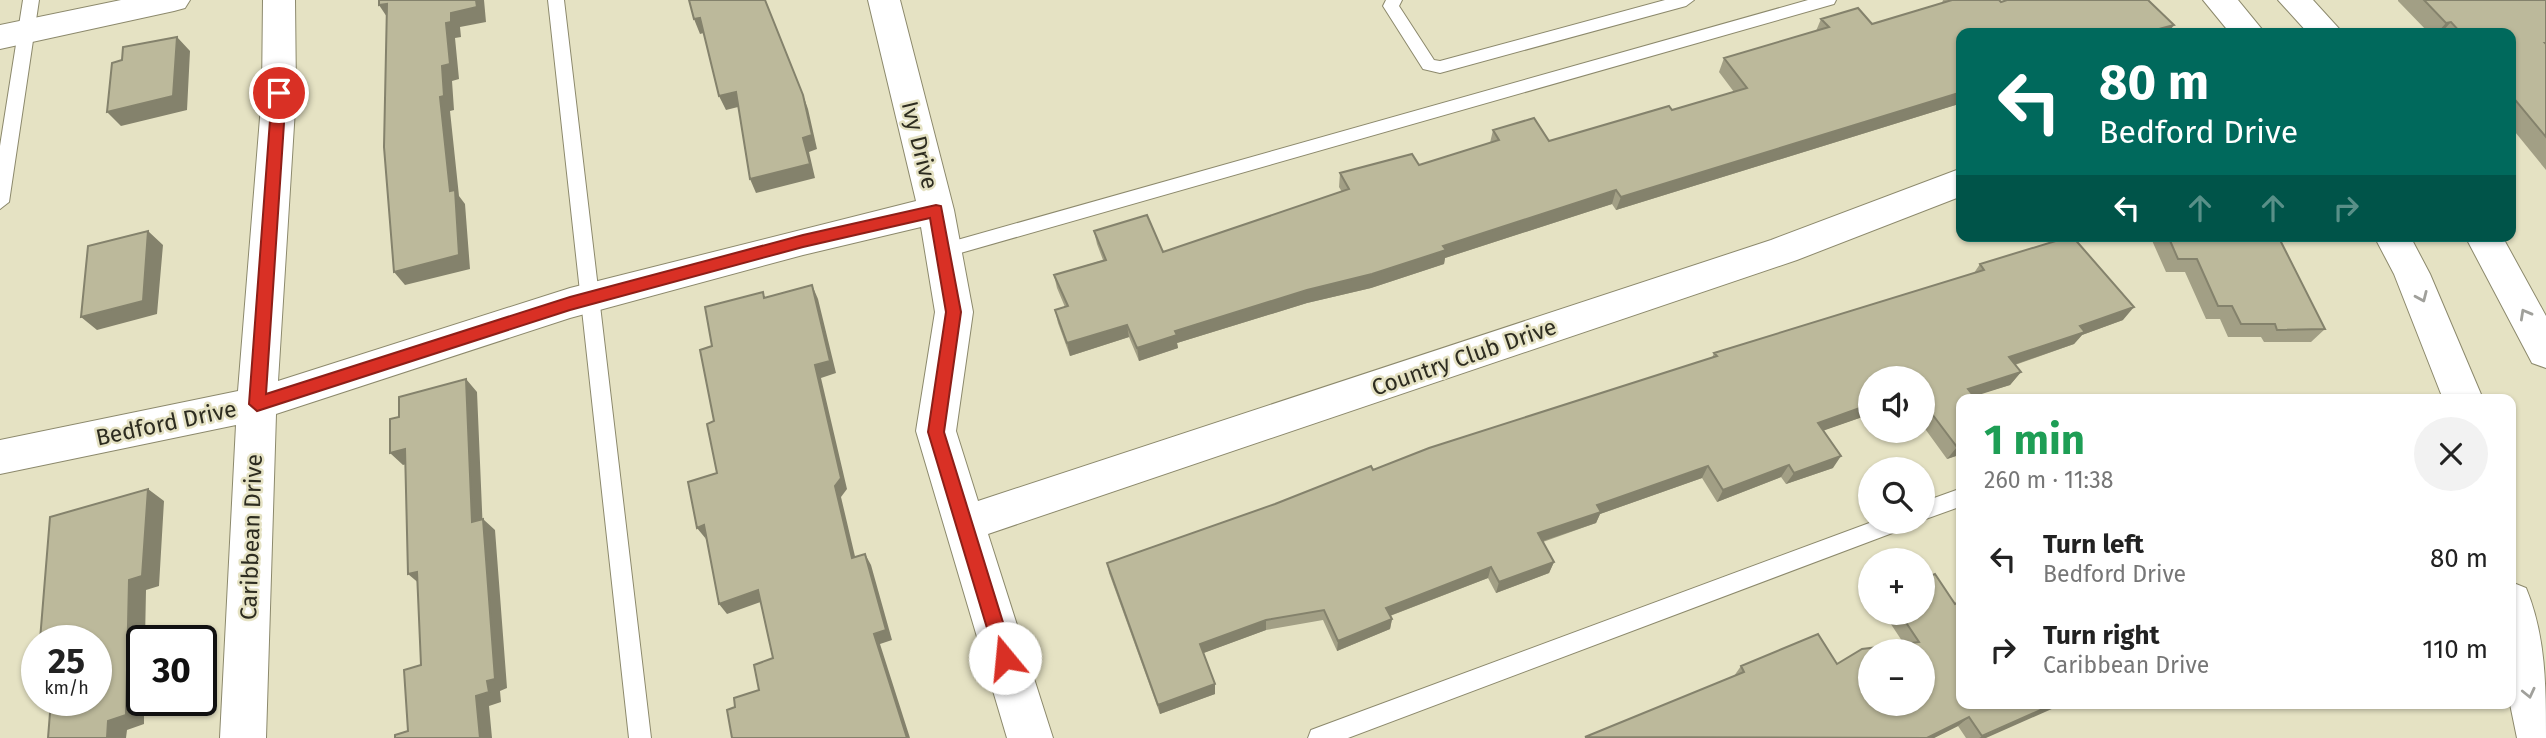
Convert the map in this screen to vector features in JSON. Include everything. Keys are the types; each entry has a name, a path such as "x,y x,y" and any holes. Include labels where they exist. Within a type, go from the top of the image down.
{"street":[{"path":"13,34 174,0"},
{"name":"Caribbean Drive","path":"243,738 257,404 279,93 279,0"},
{"name":"Ivy Drive","path":"884,0 936,211 954,312 936,432 1030,738"},
{"path":"2219,0 2244,28"},
{"path":"2294,0 2322,28"},
{"name":"Country Club Drive","path":"964,524 1784,250 1956,183"},
{"name":"Bedford Drive","path":"0,457 257,404 589,298 803,241 936,211"},
{"path":"2395,242 2416,285 2461,394"},
{"path":"2486,242 2546,352"},
{"path":"2516,626 2540,738"}],"lane":[{"path":"0,202 13,34 31,0"},
{"path":"556,0 640,738"},
{"path":"1394,0 1391,6 1429,65 1440,67 1686,0"},
{"path":"943,251 1828,0"},
{"path":"1935,507 1956,499"},
{"path":"1319,738 1864,534"}],"building":[{"path":"379,0 476,0 477,7 451,13 451,22 446,23 450,64 442,66 444,96 440,97 450,191 455,190 459,255 394,272 384,147 387,4 379,5"},
{"path":"689,0 765,0 803,95 812,135 803,138 810,164 750,179 736,92 719,96 700,18 694,19"},
{"path":"1952,0 2148,0 2174,25 2163,28 1956,28 1956,94 1621,197 1616,190 1443,246 1446,250 1372,274 1307,290 1175,331 1177,335 1137,348 1127,325 1067,343 1055,310 1068,306 1054,275 1106,260 1094,231 1147,215 1163,252 1349,189 1340,173 1412,154 1419,165 1499,140 1493,130 1534,118 1549,141 1669,106 1672,110 1747,88 1724,58 1829,27 1821,19 1858,8 1872,24"},
{"path":"2424,0 2546,0 2546,137 2516,101 2516,28 2456,28 2451,22 2446,23"},
{"path":"177,37 173,96 107,112 112,63 122,60 123,47"},
{"path":"148,231 143,301 81,317 88,246"},
{"path":"2052,242 2077,242 2134,307 2080,326 2085,332 2009,357 2021,372 1968,389 1972,394 1956,394 1956,446 1935,418 1935,366 1858,366 1858,409 1818,423 1841,456 1794,473 1789,465 1723,490 1708,466 1597,505 1601,512 1538,533 1554,562 1499,582 1491,567 1386,608 1392,619 1338,641 1324,610 1266,620 1200,644 1215,684 1158,705 1107,563 1275,504 1371,466 1373,470 1429,448 1717,356 1714,353 1984,270 1980,264"},
{"path":"2171,242 2281,242 2325,329 2277,330 2275,324 2241,324 2232,306 2218,306 2197,259 2178,259"},
{"path":"812,285 830,361 815,365 841,478 835,486 852,558 865,554 886,630 874,634 907,738 732,738 727,710 735,707 734,698 759,690 754,665 773,658 758,590 719,604 704,525 697,528 688,482 717,473 707,424 714,421 700,350 712,346 705,307 763,292 764,298"},
{"path":"466,379 472,522 483,519 495,679 487,681 489,692 476,696 480,738 395,738 395,735 408,731 404,670 421,665 417,572 408,574 405,449 390,453 390,419 399,417 399,397"},
{"path":"148,489 142,576 129,580 126,715 108,721 107,738 48,738 50,716 112,716 112,625 41,625 50,517"},
{"path":"1935,574 1956,604 1956,709 2043,709 1982,736 1969,717 1927,738 1585,737 1744,672 1741,666 1818,634 1837,664 1858,651 1858,716 1935,716 1935,639 1917,639 1908,625 1935,625"}],"route":[{"path":"279,93 257,404 570,303 803,241 936,211 954,312 936,432 1005,658"}]}
